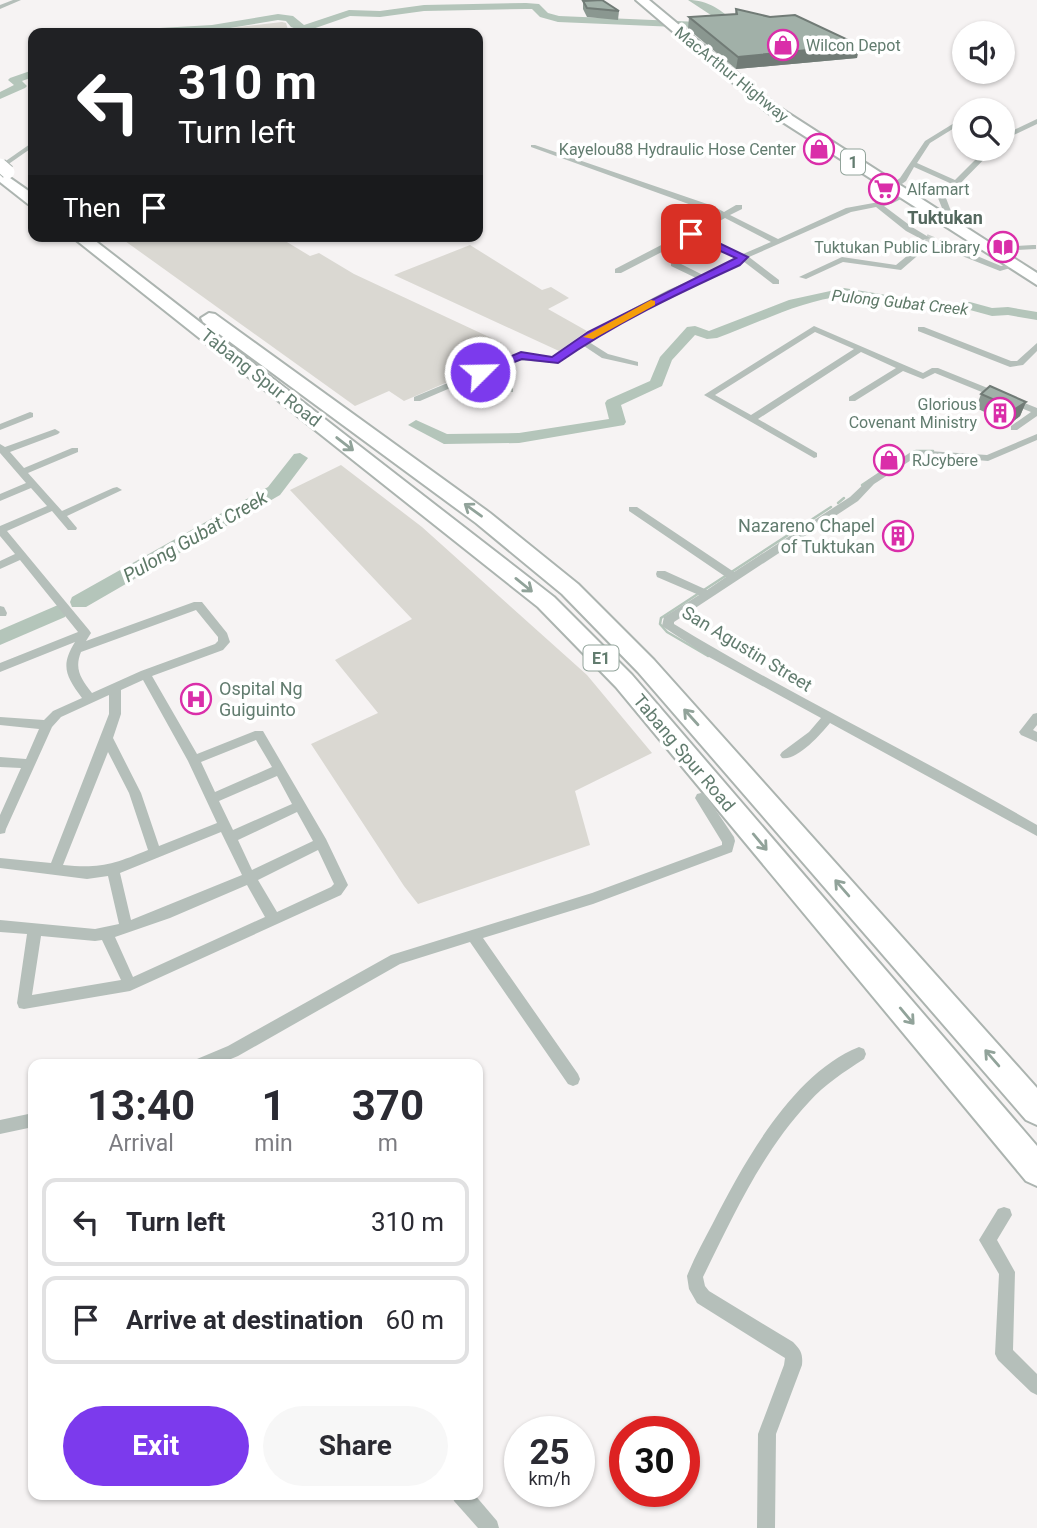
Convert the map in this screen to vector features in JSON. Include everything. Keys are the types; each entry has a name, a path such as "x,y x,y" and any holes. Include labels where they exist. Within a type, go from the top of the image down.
{"highway":[{"name":"MacArthur Highway","path":"642,0 678,27"},
{"name":"MacArthur Highway","path":"650,0 772,109 1037,278"},
{"path":"2,171 28,187"},
{"path":"2,171 28,196"},
{"name":"Tabang Spur Road","path":"87,242 546,602 624,681 1037,1170"},
{"name":"Tabang Spur Road","path":"105,242 483,518 570,589 646,666 1037,1110"}],"street":[{"path":"0,8 18,0"},
{"path":"1015,132 1037,121"},
{"path":"417,399 454,381 521,356 554,361 592,334 776,241 849,209 892,202 926,142 952,126"},
{"path":"533,146 684,198 776,241"},
{"path":"2,171 28,148"},
{"path":"942,217 948,214 942,198 978,161"},
{"path":"912,163 956,183"},
{"path":"803,277 842,259 898,268 927,241 878,205"},
{"path":"618,271 739,207"},
{"path":"691,234 743,257 776,282"},
{"path":"999,254 1036,247"},
{"path":"955,250 1000,269 1017,265"},
{"path":"674,264 705,279"},
{"path":"920,329 1010,364 1020,363 1037,346"},
{"path":"814,455 788,443 709,395 814,330 923,376 936,370 1037,412"},
{"path":"584,342 605,356 635,364"},
{"path":"752,419 860,349"},
{"path":"852,399 903,367"},
{"path":"480,372 510,390"},
{"path":"454,381 482,401"},
{"path":"1014,428 1037,412"},
{"path":"0,427 30,415"},
{"path":"55,432 2,449 72,528"},
{"name":"San Agustin Street","path":"1037,438 988,457 917,452 872,482 854,499 668,620 668,626 829,718 985,800 1037,831"},
{"path":"22,472 75,450"},
{"path":"0,468 13,462"},
{"path":"0,498 33,484"},
{"path":"85,633 0,530 117,490"},
{"path":"633,509 733,577"},
{"path":"0,565 22,555"},
{"path":"661,574 706,594"},
{"path":"0,829 7,800 29,764 47,725 57,714 145,674 219,647 224,642 223,636 198,605 76,649"},
{"path":"85,633 69,668 89,698"},
{"path":"0,668 85,633"},
{"path":"145,674 194,760 250,879 274,919"},
{"path":"55,869 115,714 115,687"},
{"path":"1037,717 1025,732 1037,737"},
{"path":"786,755 813,735 829,718"},
{"path":"0,720 47,725"},
{"path":"35,928 24,1003 130,985 336,891 341,885 321,843 259,734 194,760"},
{"path":"106,737 135,793 155,853"},
{"path":"0,762 29,764"},
{"path":"211,799 278,770"},
{"path":"214,1059 233,1051 396,959 593,898 727,848 729,841 701,798"},
{"path":"0,863 87,873 113,870 155,853 299,806"},
{"path":"0,926 95,935 126,928 250,879 321,843"},
{"path":"113,870 126,928"},
{"path":"106,933 130,985"},
{"path":"473,935 573,1079"},
{"path":"766,1528 767,1434 793,1365 794,1355 787,1348 703,1297 697,1289 695,1276 736,1195 782,1122 824,1075 859,1054"},
{"path":"0,1126 28,1121"},
{"path":"1004,1215 987,1240 1007,1272 1004,1354 1037,1386"},
{"path":"466,1500 490,1528"}],"shaded area":[{"path":"282,22 286,23 288,28 229,28"},
{"path":"126,242 287,242 310,256 319,253 354,274 502,343 485,351 498,360 404,401 389,391 355,406"},
{"path":"470,245 542,290 551,287 569,298 548,309 587,331 559,351 394,275"},
{"path":"341,465 422,527 587,675 652,753 575,791 590,845 418,904 404,886 311,744 378,713 335,660 412,619 290,490"}],"building":[{"path":"602,0 619,11 587,8 583,1"},
{"path":"736,9 770,17 795,15 859,45 738,57 689,17 737,14"},
{"path":"990,386 1026,402 1015,409 981,394"},
{"path":"895,522 909,526 911,532 906,535 891,531 890,527"}],"waterway":[{"path":"307,28 349,13 380,14 424,8 526,6 535,6 544,15 558,19 724,26 731,24 710,8 693,0"},
{"path":"212,28 278,17 289,18 302,28"},
{"path":"0,96 21,86 14,80 28,75"},
{"name":"Pulong Gubat Creek","path":"416,425 444,439 519,438 618,422 613,403 657,383 665,360 692,330 712,335 794,303 828,294 844,292 941,308 970,306 992,312 1008,311 1037,316"},
{"path":"916,451 933,451"},
{"name":"Pulong Gubat Creek","path":"79,602 274,491 300,458"},
{"path":"862,485 889,467"},
{"path":"838,503 844,498"},
{"path":"708,656 667,632 660,624 661,618 831,507"},
{"name":"Pulong Gubat Creek","path":"0,638 58,612"}],"tunnel":[{"path":"926,238 955,250"}],"slow traffic":[{"path":"589,337 651,303"}],"place":[{"name":"Wilcon Depot","path":"783,45"},
{"name":"Kayelou88 Hydraulic Hose Center","path":"819,149"},
{"name":"Alfamart","path":"884,189"},
{"name":"Tuktukan Public Library","path":"1003,247"},
{"name":"Glorious Covenant Ministry","path":"1000,413"},
{"name":"RJcybere","path":"889,460"},
{"name":"Nazareno Chapel of Tuktukan","path":"898,536"},
{"name":"Ospital Ng Guiguinto","path":"196,699"}],"district":[{"name":"Tuktukan","path":"945,218"}],"route":[{"path":"480,372 521,356 554,361 592,334 671,292 737,263 743,257 691,234"}]}
